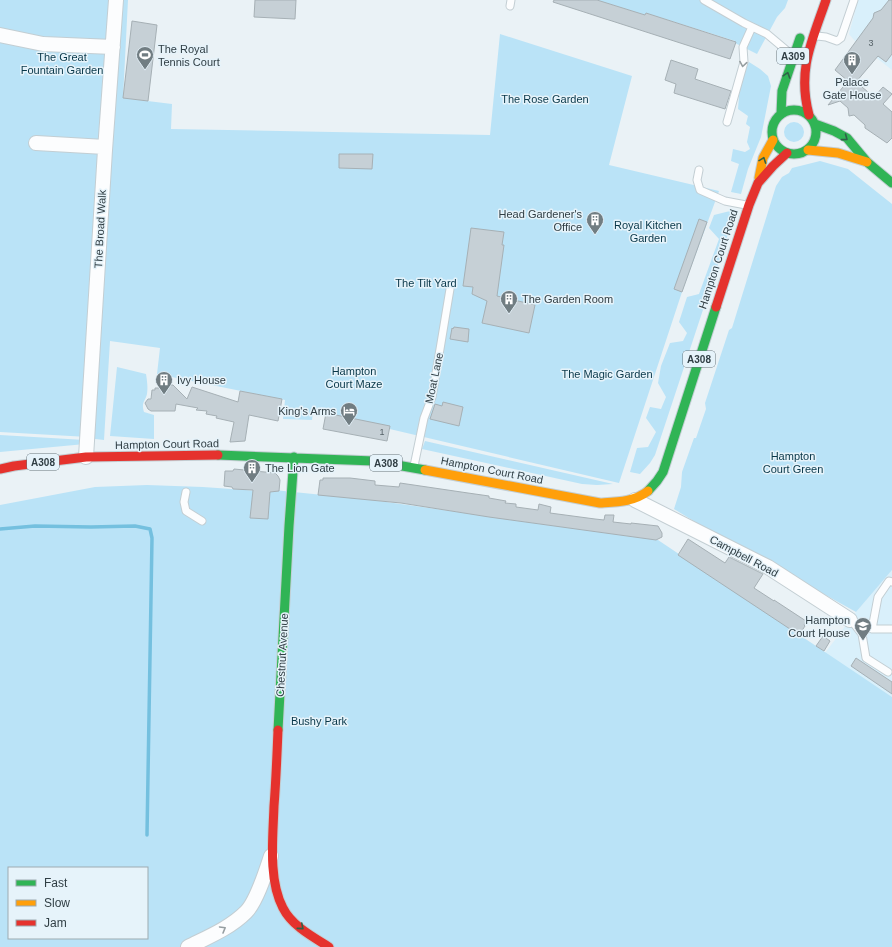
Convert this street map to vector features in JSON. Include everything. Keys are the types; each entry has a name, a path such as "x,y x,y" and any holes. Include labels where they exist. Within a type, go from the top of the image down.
{"main road":[{"name":"A309","path":"809,116 805,99 805,65 826,0"},
{"name":"A309","path":"781,114 782,91 803,28"},
{"path":"808,150 815,140 815,124 809,116 799,110 793,110 781,114 773,123 773,140 777,146 787,153 798,154 808,150 826,150 851,155 867,162"},
{"path":"815,124 834,131 847,138 867,162 892,182"},
{"name":"Hampton Court Road","path":"0,469 86,457 208,455 294,457 374,461 414,467 600,503 635,500 648,491 657,482 667,463 748,205 758,183 763,158 773,140"},
{"name":"Hampton Court Road","path":"758,183 787,153"},
{"name":"Chestnut Avenue","path":"294,457 272,854 275,879 283,909 293,922 329,947"}],"street":[{"name":"The Broad Walk","path":"86,457 105,147 116,0"},
{"path":"0,35 43,44 113,47"},
{"path":"36,143 105,147"},
{"name":"Campbell Road","path":"635,500 768,567 853,622"},
{"name":"Chestnut Avenue","path":"188,947 230,925 247,912 256,897 272,854"},
{"path":"256,897 263,895 281,900"}],"lane":[{"path":"704,0 767,34 793,56"},
{"path":"814,36 826,37 837,41 841,38 854,0"},
{"path":"727,122 744,62 743,47 752,27"},
{"path":"699,170 697,180 700,190 725,201 748,205"},
{"name":"Moat Lane","path":"414,467 424,418 432,398 450,289"},
{"path":"186,492 184,502 186,511 202,522"},
{"path":"872,629 878,597 891,580"},
{"path":"853,622 872,629 892,629"},
{"path":"853,622 862,634 866,658 888,672"}],"shaded area":[{"path":"858,0 892,0 892,70 855,41 849,34"},
{"name":"Hampton Court House","path":"892,570 892,697 825,653 856,612"}],"green space":[{"path":"0,0 128,0 123,98 172,104 171,129 490,135 500,34 632,76 609,165 719,191 682,292 619,483 313,411 312,420 283,419 285,400 157,374 160,348 110,341 104,440 87,438 88,437 0,432"},
{"path":"597,0 788,0 785,8 777,17 757,54 735,43 735,41 646,13 645,15"},
{"path":"749,62 768,76 771,86 761,137 748,169 741,194 731,192 739,164 731,161 733,149 745,152 750,149 747,142 750,127 746,124 748,116 738,109 740,82"},
{"path":"794,122 801,125 804,132 801,139 794,142 787,139 784,132 787,125"},
{"name":"Hampton Court Green","path":"820,161 848,169 892,204 892,570 856,612 674,509 681,487 682,472 706,409 705,403 729,330 732,328 776,186 782,177 789,173 792,168"},
{"path":"734,210 735,213 655,455 640,474 630,472 637,448 648,447 656,432 646,418 650,407 661,409 666,397 658,383 661,366 670,343 683,341 687,333 679,322 687,297 699,294 719,239 709,228 714,215"},
{"path":"117,367 146,374 147,391 143,409 144,412 154,415 154,439 110,436"},
{"path":"0,435 85,440 85,444 0,452"},
{"path":"425,441 613,484 582,484 422,449"},
{"name":"Bushy Park","path":"147,485 273,492 274,490 372,500 658,540 892,697 892,947 0,947 0,505 95,487"}],"building":[{"path":"255,0 296,0 295,19 254,17"},
{"path":"554,0 597,0 645,15 646,13 736,42 730,59 553,2"},
{"path":"889,0 892,0 892,54 886,62 878,56 856,82 874,97 883,87 892,94 883,104 892,112 892,138 887,143 865,128 865,125 854,115 849,116 848,108 840,101 828,105 848,81 835,70 873,18 874,13 881,10"},
{"path":"132,21 157,25 148,101 123,98"},
{"path":"671,60 698,69 695,79 731,91 725,109 674,93 676,84 665,80"},
{"path":"339,154 373,154 372,169 339,168"},
{"path":"699,219 707,222 682,292 674,289"},
{"path":"471,228 504,232 502,245 504,245 497,296 535,305 529,333 482,323 487,301 472,294 473,287 463,286"},
{"path":"454,327 469,329 468,342 450,339 452,328 453,329"},
{"path":"169,385 173,385 187,399 192,387 238,402 240,391 282,399 278,421 249,415 245,441 230,442 234,422 206,414 207,411 196,410 198,408 176,404 175,411 151,411 148,409 145,403 148,399 151,399 152,390 155,390 155,388 165,388"},
{"path":"443,402 463,407 459,426 430,419 435,404 442,406"},
{"name":"King's Arms","path":"326,413 390,426 387,441 323,429"},
{"name":"The Lion Gate","path":"234,469 275,473 278,476 280,480 279,491 270,492 268,519 250,518 253,490 233,489 232,487 224,486 225,471 233,471"},
{"path":"323,478 350,478 375,481 375,485 399,487 400,483 489,496 489,498 506,501 505,503 516,504 516,507 538,510 539,504 551,507 550,513 595,519 604,520 605,515 614,515 613,522 658,526 662,533 662,537 656,540 489,517 401,503 318,495 320,480 323,480"},
{"path":"688,539 725,563 729,557 763,574 754,588 806,621 805,626 799,635 678,555"},
{"path":"823,636 830,641 824,651 816,646"},
{"path":"856,658 892,682 892,694 851,666"}],"waterway":[{"path":"0,529 35,526 135,526 150,529 152,538 147,835"}],"traffic: fast":[{"path":"781,114 782,91 800,38"},
{"path":"790,110 798,110 803,111 810,116 815,123 816,132 815,141 810,148 803,153 790,154 782,151 775,144 772,136 772,128 775,120 782,113 790,110"},
{"path":"815,124 834,131 847,138 867,162 892,183"},
{"path":"648,491 663,472 716,307"},
{"path":"218,455 374,461 425,470"},
{"path":"278,730 294,457"}],"traffic: slow":[{"path":"759,178 763,158 773,140"},
{"path":"808,150 838,153 867,162"},
{"path":"425,470 600,503 619,502 643,495 648,491"}],"traffic: jam":[{"path":"809,115 806,99 805,70 811,43 826,0"},
{"path":"716,307 749,205 758,183 787,153"},
{"path":"0,469 86,457 218,455"},
{"path":"278,730 272,845 275,885 283,908 297,926 329,947"}],"place":[{"name":"The Royal Tennis Court","path":"145,70"},
{"name":"Palace Gate House","path":"852,75"},
{"name":"Head Gardener's Office","path":"595,235"},
{"name":"The Garden Room","path":"509,314"},
{"name":"Ivy House","path":"164,395"},
{"name":"King's Arms","path":"349,426"},
{"name":"The Lion Gate","path":"252,483"},
{"name":"Hampton Court House","path":"863,641"}],"park label":[{"name":"The Great Fountain Garden","path":"62,63"},
{"name":"The Rose Garden","path":"545,99"},
{"name":"Royal Kitchen Garden","path":"648,231"},
{"name":"The Tilt Yard","path":"426,283"},
{"name":"The Magic Garden","path":"607,374"},
{"name":"Hampton Court Maze","path":"354,377"}]}
